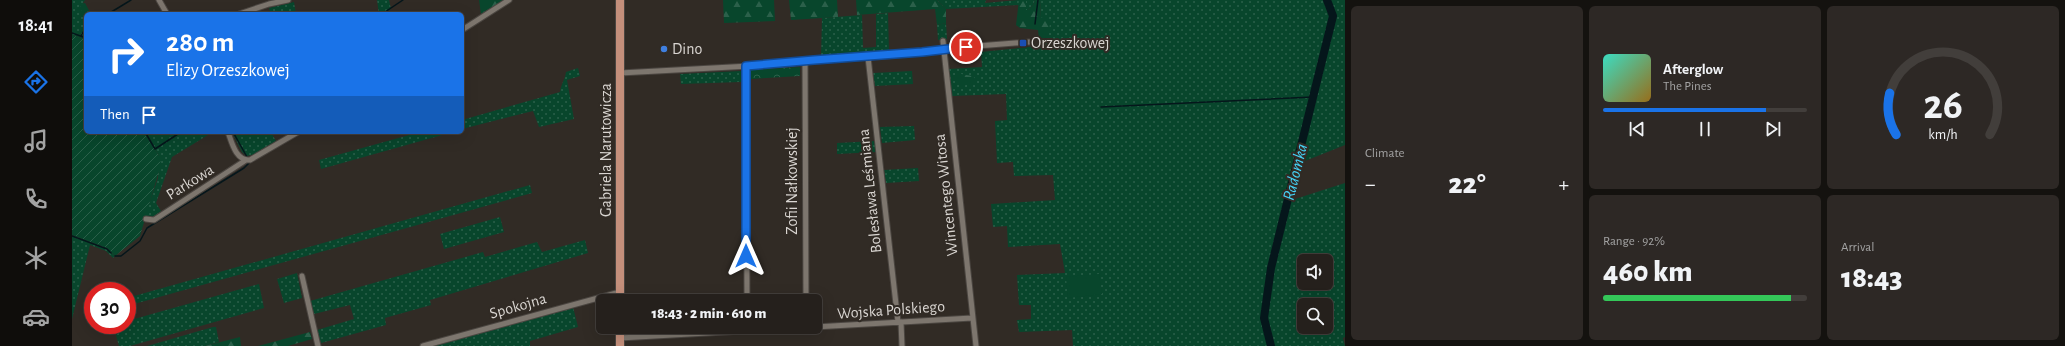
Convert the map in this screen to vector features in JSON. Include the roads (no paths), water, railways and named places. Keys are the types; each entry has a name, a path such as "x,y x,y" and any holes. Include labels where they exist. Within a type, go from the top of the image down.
{"main road":[{"name":"Gabriela Narutowicza","path":"620,0 620,294"}],"street":[{"path":"160,0 166,12"},
{"path":"244,12 268,2 288,0"},
{"path":"464,29 509,0"},
{"name":"Wincentego Witosa","path":"943,41 976,346"},
{"path":"620,73 868,57 1029,42"},
{"name":"Bolesława Leśmiana","path":"868,57 902,346"},
{"name":"Zofii Nałkowskiej","path":"805,61 806,294"},
{"path":"746,66 747,294"},
{"path":"229,134 237,155 244,159"},
{"name":"Parkowa","path":"146,220 154,220 244,159 259,155 295,134"},
{"path":"302,276 318,346"},
{"name":"Spokojna","path":"423,346 596,303"},
{"name":"Wojska Polskiego","path":"822,327 972,318"},
{"name":"Wojska Polskiego","path":"620,342 698,334"}],"waterway":[{"path":"111,12 131,0"},
{"path":"385,12 403,0"},
{"path":"1035,24 1038,0"},
{"name":"Radomka","path":"1271,346 1264,318 1271,268 1333,16 1327,0"},
{"path":"81,36 84,31"},
{"path":"72,33 84,37"},
{"path":"1101,107 1313,97"},
{"path":"146,134 155,149 178,134"},
{"path":"234,134 247,157"},
{"path":"115,256 121,256 140,241 147,228 244,168 249,163"},
{"path":"72,236 107,249 111,253"}],"place":[{"name":"Orzeszkowej","path":"1023,43"},
{"name":"Dino","path":"664,49"}]}
